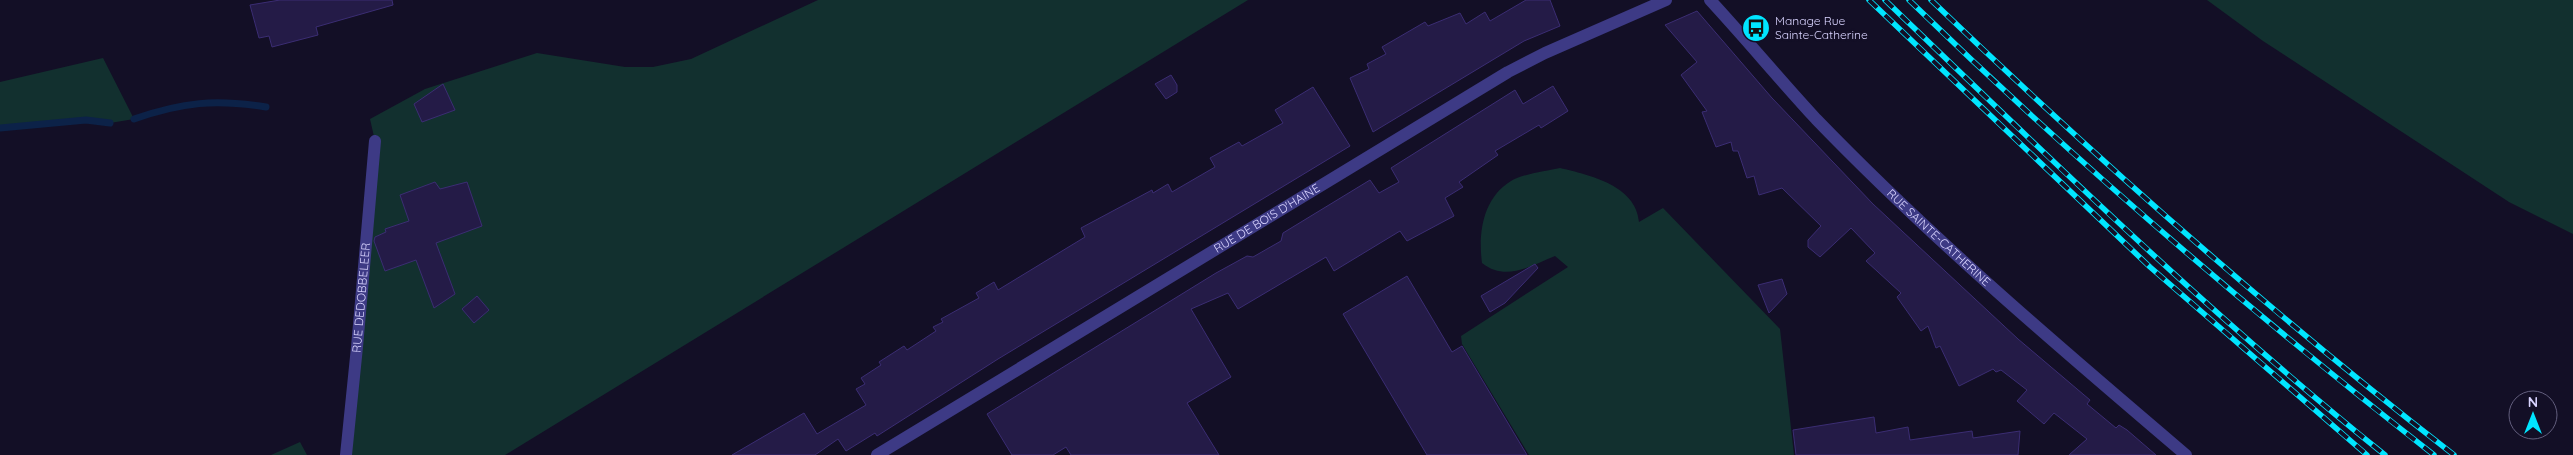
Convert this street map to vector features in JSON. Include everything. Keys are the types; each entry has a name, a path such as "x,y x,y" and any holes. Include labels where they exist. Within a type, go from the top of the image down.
{"street":[{"name":"RUE DE BOIS D'HAINE","path":"877,455 1508,72 1545,53 1666,0"},
{"name":"RUE SAINTE-CATHERINE","path":"1710,0 1816,118 1890,192 2063,350 2186,455"},
{"name":"RUE DEDOBBELEER","path":"346,455 358,347 375,142"}],"green space":[{"path":"818,0 1248,0 505,455 346,455 375,141 370,119 425,89 537,53 625,67 653,67 691,59"},
{"path":"2207,0 2573,0 2573,234 2509,202 2263,41"},
{"path":"103,58 134,119 110,123 86,120 0,128 0,82"},
{"path":"1560,168 1597,178 1620,190 1636,209 1639,222 1663,208 1780,329 1794,455 1529,455 1462,344 1461,336 1568,267 1555,256 1527,268 1509,272 1500,271 1491,269 1482,263 1481,252 1484,217 1494,197 1502,188 1521,176"},
{"path":"300,442 307,455 271,455"}],"building":[{"path":"280,0 392,0 393,5 316,27 318,35 272,47 269,36 259,38 250,5"},
{"path":"1526,0 1550,0 1560,26 1524,41 1373,132 1350,78 1369,69 1367,64 1386,54 1382,47 1425,22 1428,26 1460,13 1466,24 1485,12 1490,21"},
{"path":"1697,11 1772,98 1873,204 2018,339 2090,400 2087,404 2116,428 2119,425 2127,430 2156,455 2069,455 2087,439 2054,413 2044,424 2017,401 2027,390 2001,370 1996,372 1993,369 1959,386 1940,346 1936,348 1928,326 1921,331 1897,297 1901,293 1866,261 1875,253 1851,228 1820,257 1808,247 1808,240 1821,226 1782,188 1759,195 1754,176 1747,178 1738,151 1733,151 1731,142 1716,147 1702,112 1707,111 1681,75 1697,62 1665,25"},
{"path":"1171,75 1177,85 1177,92 1166,99 1155,84"},
{"path":"443,84 455,110 422,122 414,104"},
{"path":"1553,86 1568,111 1541,128 1539,125 1495,151 1498,155 1459,182 1463,187 1445,198 1454,216 1407,241 1400,231 1334,271 1326,257 1238,309 1228,293 1191,309 1231,377 1187,403 1219,455 1071,455 1066,447 1053,455 1012,455 987,414 1216,273 1247,256 1253,257 1281,241 1283,233 1370,180 1379,193 1399,182 1391,168 1515,90 1523,104"},
{"path":"1313,87 1350,146 998,359 877,436 875,433 846,451 838,439 815,455 732,455 804,413 817,434 866,405 856,389 865,384 861,378 881,365 879,362 904,346 907,350 936,331 933,327 943,322 941,319 979,298 976,293 994,282 998,290 1085,237 1081,228 1152,190 1153,193 1168,184 1172,192 1215,167 1210,158 1239,142 1242,146 1283,123 1275,110"},
{"path":"435,182 440,189 467,182 482,226 436,243 455,294 434,308 416,260 385,271 374,241 375,237 386,232 385,229 409,221 400,195"},
{"path":"1535,264 1538,268 1505,303 1490,312 1481,296"},
{"path":"1407,276 1452,352 1462,346 1527,455 1427,455 1343,314"},
{"path":"1782,279 1787,294 1769,313 1758,285"},
{"path":"477,296 489,310 474,323 462,309"},
{"path":"1874,417 1876,433 1908,427 1910,440 1972,431 1973,438 2020,431 2018,455 1796,455 1793,430"}],"waterway":[{"path":"134,119 168,109 199,104 231,103 266,107"},
{"path":"0,128 86,120 110,123"}],"railway":[{"path":"1869,0 2150,267 2367,455"},
{"path":"1885,0 2068,175 2192,290 2255,346 2385,455"},
{"path":"1909,0 2036,119 2166,235 2298,346 2434,455"},
{"path":"1931,0 2057,119 2252,291 2454,455"}],"place":[{"name":"Manage Rue Sainte-Catherine","path":"1756,28"}]}
